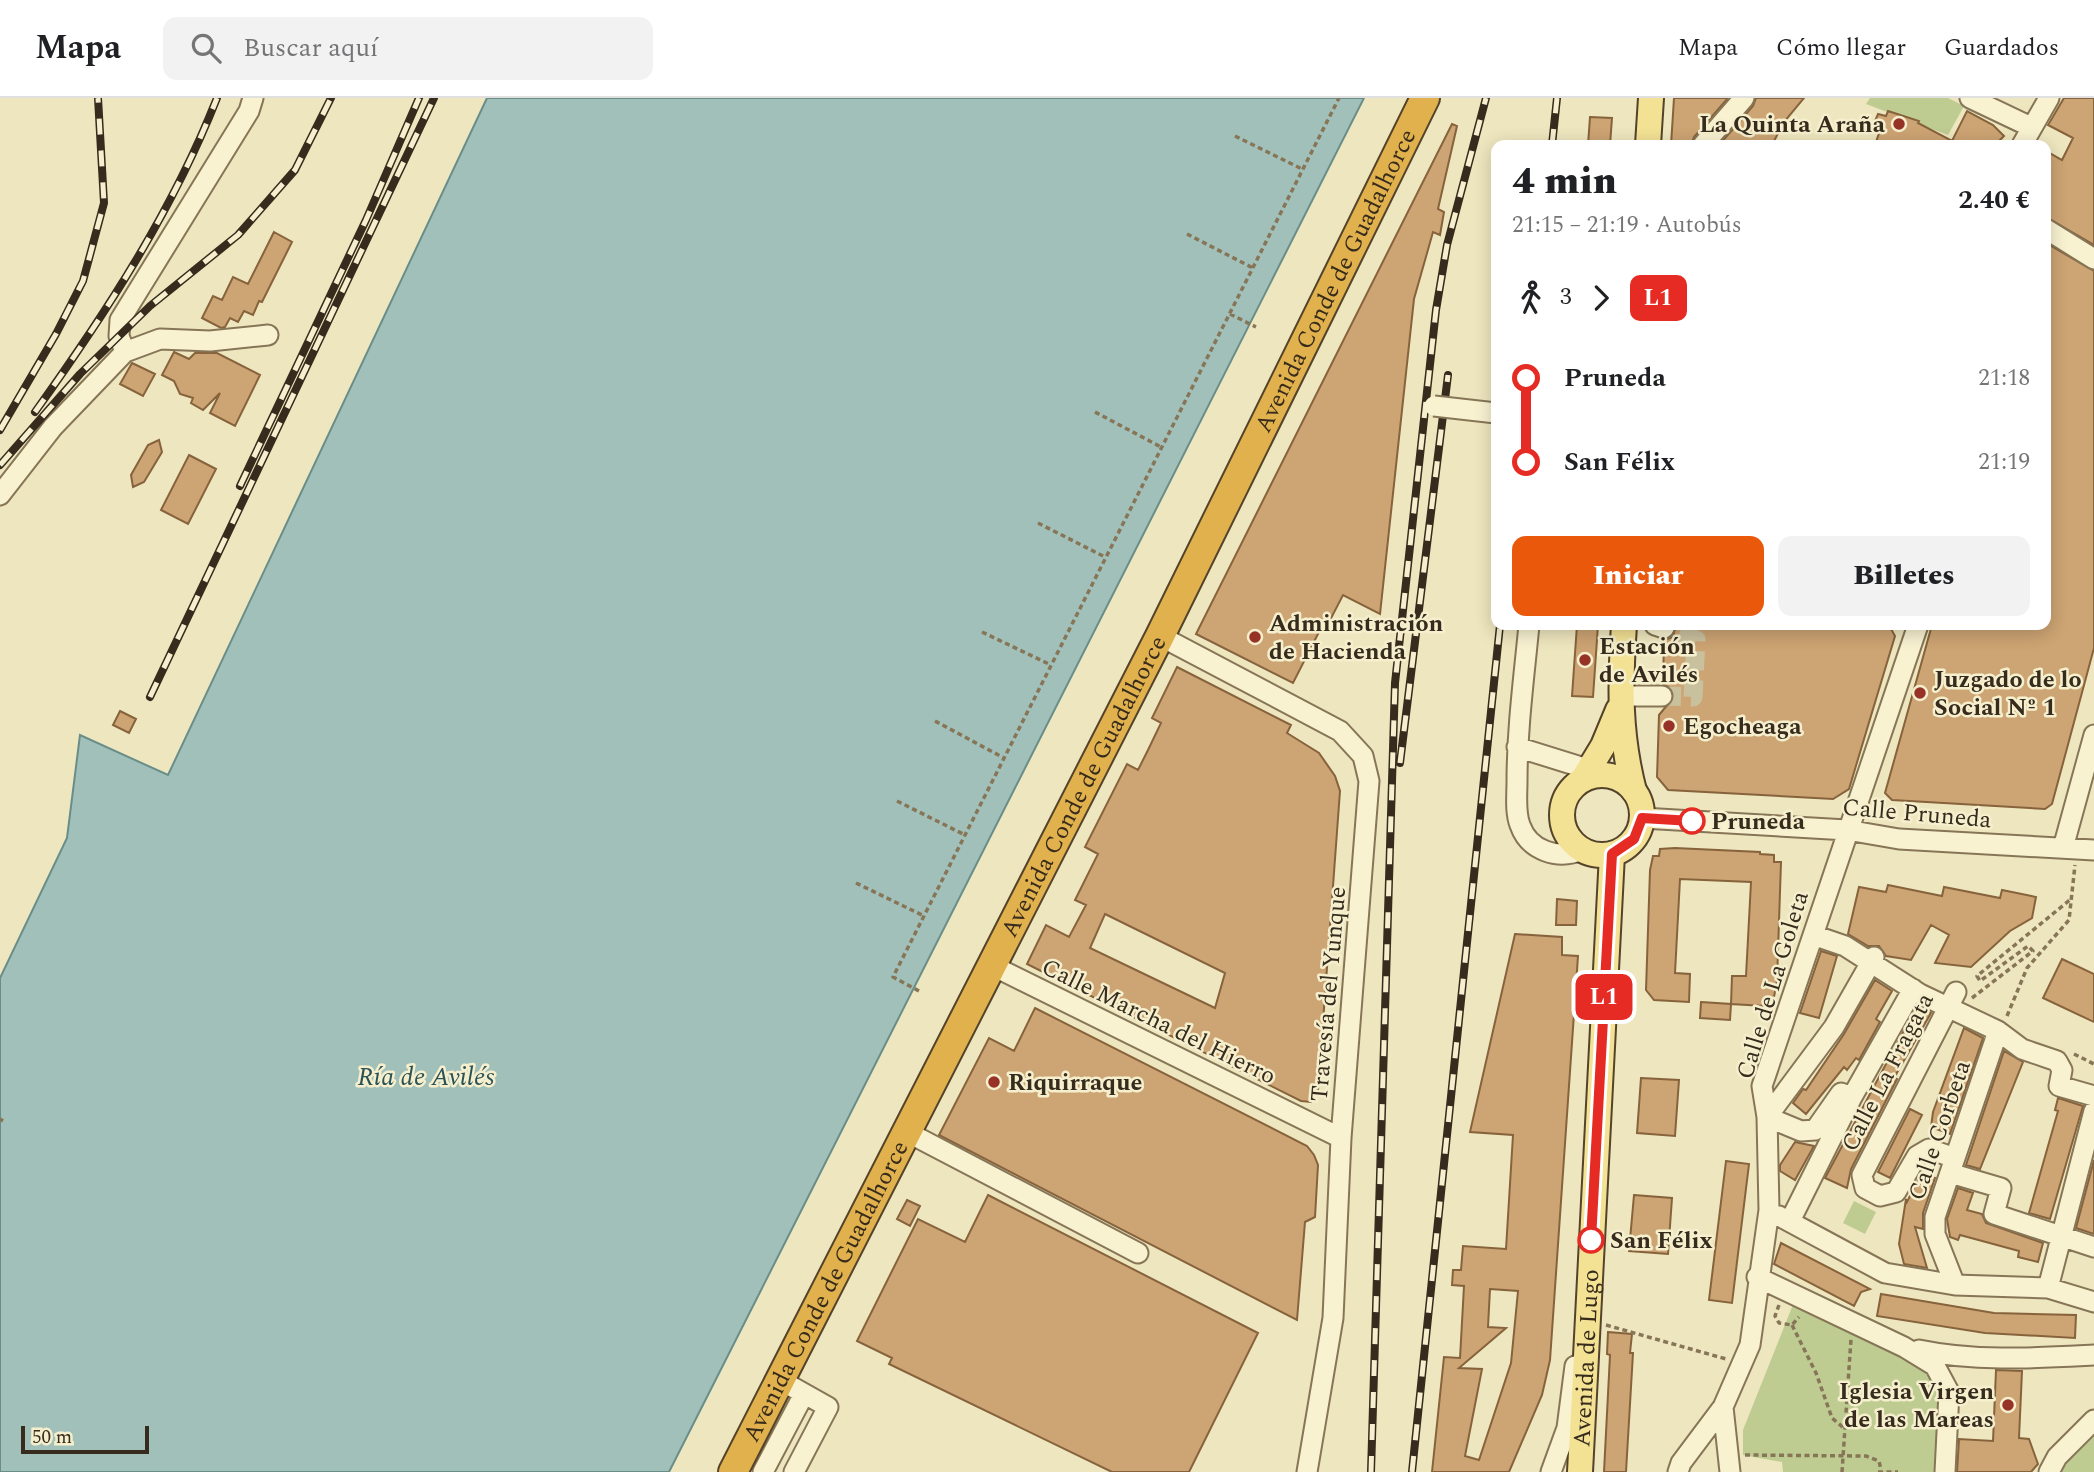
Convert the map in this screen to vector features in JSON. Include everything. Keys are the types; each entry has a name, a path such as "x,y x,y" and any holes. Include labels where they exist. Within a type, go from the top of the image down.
{"highway":[{"name":"Avenida Conde de Guadalhorce","path":"738,1470 792,1387 907,1132 1160,636 1425,98"}],"main road":[{"path":"1648,140 1651,98"},
{"path":"1620,701 1603,746 1587,772 1565,799 1562,812 1563,826 1571,842 1595,855 1612,854 1634,839 1642,818 1624,752 1620,701 1624,630"},
{"path":"1587,772 1634,791"},
{"path":"1582,850 1609,914"},
{"name":"Avenida de Lugo","path":"1580,1472 1612,854"}],"street":[{"path":"124,352 119,336 120,320 249,111 253,98"},
{"path":"1707,140 1744,98"},
{"path":"1970,98 2031,127"},
{"path":"2024,140 2049,98"},
{"path":"2051,232 2094,259"},
{"path":"0,495 53,427 124,352 160,339 210,341 268,335"},
{"path":"1434,406 1491,412"},
{"path":"1529,630 1517,747 1517,815 1525,836 1542,850 1564,855 1582,850"},
{"name":"Calle de La Goleta","path":"1678,1472 1681,1463 1723,1407 1750,1345 1757,1277 1769,1210 1767,1117 1762,1086 1916,630"},
{"name":"Travesía del Yunque","path":"1160,636 1340,731 1363,756 1369,781 1341,1138 1333,1318 1307,1472"},
{"path":"1620,701 1662,696"},
{"path":"2078,849 2094,735"},
{"path":"1517,747 1587,772"},
{"name":"Calle Pruneda","path":"1642,818 1847,831 1899,839 2078,849"},
{"path":"1813,936 1845,946 1872,959 1917,992 1958,999 2002,1024 2022,1049 2057,1061 2062,1070 2059,1086 2094,1096"},
{"path":"1852,1097 1841,1093 1815,1129 1801,1131 1767,1117 1834,1027 1872,959"},
{"name":"Calle Marcha del Hierro","path":"993,967 1341,1138"},
{"path":"1790,1221 1852,1097 1917,992"},
{"name":"Calle La Fragata","path":"1952,1165 1929,1149 1917,1156 1896,1192 1880,1196 1865,1188 1862,1175 1958,999"},
{"name":"Calle Corbeta","path":"1955,1285 1935,1234 1935,1217 2002,1024"},
{"path":"2048,1288 2094,1111"},
{"path":"907,1132 1138,1253"},
{"path":"1952,1165 2001,1188 1994,1214 2094,1247"},
{"path":"1769,1210 1885,1273 1955,1285 2048,1288 2094,1302"},
{"path":"1551,1472 1567,1428 1591,1243"},
{"path":"1757,1277 1904,1347 1935,1366 1949,1392 1945,1472"},
{"path":"1904,1347 1942,1355 2011,1358 2094,1355"},
{"path":"763,1472 792,1387 828,1406 794,1472"},
{"path":"1723,1407 1730,1472"},
{"path":"2049,1472 2057,1457 2094,1420"}],"path":[{"path":"919,991 893,978 1339,98"},
{"path":"1235,136 1303,169"},
{"path":"1187,234 1253,268"},
{"path":"1230,313 1256,327"},
{"path":"1095,412 1162,447"},
{"path":"1038,523 1106,558"},
{"path":"982,632 1051,665"},
{"path":"935,721 1004,758"},
{"path":"897,801 965,835"},
{"path":"2002,1024 2027,968 2069,920 2078,849"},
{"path":"856,883 924,916"},
{"path":"1958,999 2032,951 2028,946 1980,981 1976,976 2071,899"},
{"path":"1787,1302 1777,1307 1775,1316 1779,1323 1792,1325"},
{"path":"1792,1325 1799,1312"},
{"path":"1587,1321 1742,1363"},
{"path":"1792,1325 1816,1373 1832,1419 1845,1429"},
{"path":"1841,1332 1851,1338 1842,1472"},
{"path":"1743,1455 1866,1456 1879,1461 1880,1471 1898,1472"}],"green space":[{"path":"1870,98 1948,98 1964,106 1948,135 1866,104"},
{"path":"1854,1201 1876,1212 1865,1234 1843,1223"},
{"path":"1794,1302 1931,1369 1945,1392 1939,1472 1783,1472 1782,1462 1743,1455 1743,1430"},
{"path":"2094,1431 2094,1472 2058,1472 2067,1458"}],"water":[{"name":"Ría de Avilés","path":"487,98 1364,98 669,1472 0,1472 0,978 67,838 80,735 168,775"}],"building":[{"path":"1674,98 1728,98 1693,140 1671,140"},
{"path":"1756,98 1804,98 1784,122 1775,140 1723,140 1753,106"},
{"path":"2064,98 2094,98 2094,245 2051,220 2051,154 2062,160 2073,138 2048,125"},
{"path":"1888,111 1919,121 1918,123 1950,140 1877,140 1880,130 1873,126 1878,114 1886,116"},
{"path":"1967,111 1993,125 2004,136 2000,140 1952,140"},
{"path":"1590,117 1612,118 1610,140 1588,140"},
{"path":"1452,124 1457,126 1438,209 1444,212 1440,235 1433,232 1414,299 1380,614 1343,595 1326,628 1322,626 1293,683 1196,634"},
{"path":"274,232 292,242 253,315 244,311 238,322 230,318 225,327 221,328 202,318 213,296 222,300 233,277 248,284"},
{"path":"2051,246 2094,271 2094,648 2052,804 2045,809 1892,800 1885,793 1931,630 2051,630"},
{"path":"174,352 189,359 195,353 217,353 260,375 235,426 210,413 220,393 203,410 191,403 193,398 180,394 174,381 162,375"},
{"path":"132,363 155,374 143,396 120,384"},
{"path":"159,440 162,452 144,482 133,487 131,475 148,445"},
{"path":"189,455 216,469 188,524 161,510"},
{"name":"Estación de Avilés","path":"1577,630 1598,630 1593,697 1572,696"},
{"path":"1675,630 1892,630 1895,636 1849,789 1833,799 1668,790 1657,777 1659,715 1674,697 1672,689 1663,684 1664,640 1673,637"},
{"path":"1177,667 1291,725 1287,733 1319,753 1335,776 1340,791 1318,1090 1311,1102 1301,1101 1027,964 1046,925 1069,937 1086,905 1075,900 1098,854 1085,847 1127,764 1138,770 1161,723 1152,718","holes":["1105,914 1225,973 1215,1008 1090,948"]},
{"path":"120,711 136,719 129,733 113,725"},
{"path":"1660,849 1760,852 1774,855 1774,862 1781,862 1777,981 1774,997 1764,1006 1731,1004 1732,976 1746,976 1751,882 1680,879 1675,973 1690,974 1689,1002 1654,1000 1646,990 1650,870 1653,856 1659,856"},
{"path":"1888,885 1942,896 1944,887 2000,898 2002,890 2036,897 2032,918 2010,931 1971,967 1935,963 1949,935 1931,925 1911,960 1886,956 1879,946 1868,946 1848,934 1859,887 1886,892"},
{"path":"1557,899 1577,901 1576,925 1556,925"},
{"path":"1515,934 1562,937 1562,955 1578,956 1550,1360 1542,1395 1509,1472 1432,1472 1444,1357 1460,1358 1464,1286 1452,1285 1453,1270 1461,1270 1463,1246 1506,1249 1513,1135 1470,1132","holes":["1490,1289 1518,1291 1511,1363 1479,1460 1465,1456 1482,1369 1459,1368 1506,1328 1488,1327"]},
{"path":"1821,951 1837,956 1819,1018 1800,1013"},
{"path":"2062,959 2094,974 2094,1022 2043,998"},
{"path":"1875,980 1892,991 1876,1019 1880,1022 1859,1060 1856,1058 1847,1070 1844,1067 1806,1114 1793,1103 1803,1089 1806,1090 1844,1034"},
{"path":"1701,1002 1731,1004 1730,1020 1700,1018"},
{"path":"1917,1006 1931,1013 1894,1078 1897,1079 1851,1169 1847,1188 1825,1178"},
{"path":"1035,1008 1307,1146 1318,1165 1315,1217 1305,1222 1297,1320 939,1135 989,1038 1014,1051"},
{"path":"1964,1028 1983,1038 1950,1134 1931,1127 1933,1112"},
{"path":"2004,1051 2023,1062 1980,1169 1966,1165"},
{"path":"1641,1078 1679,1080 1675,1136 1637,1133"},
{"path":"2058,1098 2083,1106 2050,1219 2029,1213 2058,1111 2055,1110"},
{"path":"1910,1109 1922,1115 1890,1178 1878,1172"},
{"path":"1795,1142 1814,1146 1795,1180 1780,1171 1780,1165"},
{"path":"2094,1160 2094,1234 2076,1228"},
{"path":"1726,1161 1749,1164 1732,1303 1709,1300"},
{"path":"1921,1174 1935,1178 1923,1213 1923,1229 1915,1227 1927,1268 1904,1264 1899,1244 1906,1199 1907,1202"},
{"path":"1958,1188 1973,1193 1967,1210 1982,1214 1986,1223 2043,1243 2038,1262 2018,1257 2019,1251 1960,1235 1958,1240 1950,1237 1947,1219"},
{"path":"988,1195 1258,1333 1189,1472 1112,1472 889,1364 892,1358 857,1341 918,1219 965,1242"},
{"path":"1634,1195 1672,1198 1668,1254 1629,1251"},
{"path":"907,1200 920,1206 910,1226 897,1219"},
{"path":"1781,1243 1870,1289 1861,1292 1854,1306 1774,1264"},
{"path":"1881,1294 1994,1313 2076,1315 2075,1338 1985,1333 1877,1316"},
{"path":"1608,1332 1632,1334 1626,1472 1604,1472 1610,1355 1607,1354"},
{"name":"Iglesia Virgen de las Mareas","path":"1996,1370 2022,1371 2019,1438 2029,1439 2038,1464 2031,1472 1957,1472 1959,1439 1993,1441"}],"tunnel":[{"path":"1662,696 1693,697 1696,640 1669,630"}],"railway":[{"path":"0,430 56,334 83,281 104,203 98,98"},
{"path":"35,412 136,261 180,181 217,98"},
{"path":"0,465 80,374 150,306 238,235 295,170 331,98"},
{"path":"240,486 366,220 419,98"},
{"path":"150,697 434,98"},
{"path":"1371,1472 1395,683 1436,310 1447,245 1486,98"},
{"path":"1553,140 1557,98"},
{"path":"1400,763 1448,375"},
{"path":"1412,1472 1499,630"}],"bus line":[{"name":"L1","path":"1591,1240 1612,854 1625,848 1634,839 1642,818 1692,821"}],"place":[{"name":"La Quinta Araña","path":"1899,124"},
{"name":"Administración de Hacienda","path":"1255,637"},
{"name":"Estación de Avilés","path":"1585,660"},
{"name":"Juzgado de lo Social Nº 1","path":"1920,693"},
{"name":"Egocheaga","path":"1669,726"},
{"name":"Pruneda","path":"1692,821"},
{"name":"Riquirraque","path":"994,1082"},
{"name":"San Félix","path":"1591,1240"},
{"name":"Iglesia Virgen de las Mareas","path":"2008,1405"}]}
